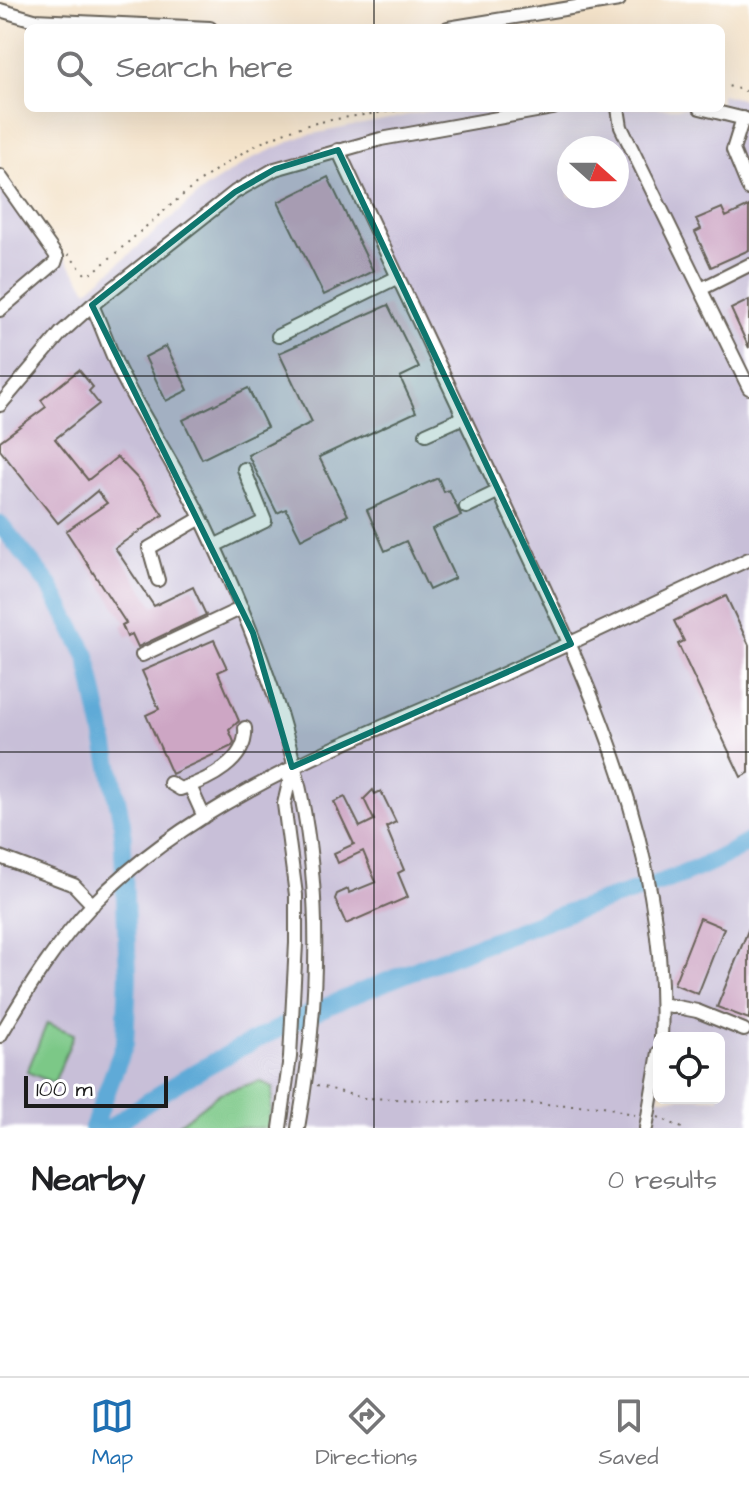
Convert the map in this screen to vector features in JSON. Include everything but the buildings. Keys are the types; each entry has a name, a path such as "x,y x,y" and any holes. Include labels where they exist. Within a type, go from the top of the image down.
{"street":[{"path":"472,24 619,0"},
{"path":"0,10 34,20 122,24"},
{"path":"0,405 61,333 92,305 235,192 275,169 338,150 533,112"},
{"path":"619,112 621,127 749,388"},
{"path":"717,112 746,119 733,150 749,189"},
{"path":"338,150 571,644 621,770 647,878 662,1004 661,1032"},
{"path":"0,176 57,257 55,263 0,310"},
{"path":"701,289 749,265"},
{"path":"278,336 398,277"},
{"path":"92,305 120,371 201,518 242,608 281,721 301,795 313,895 310,1045 298,1128"},
{"path":"426,434 464,417"},
{"path":"214,546 265,521 244,469"},
{"path":"466,507 499,491"},
{"path":"158,580 149,548 201,518"},
{"path":"0,1036 36,978 98,900 161,846 204,817 292,767 571,644 749,559"},
{"path":"142,655 242,608"},
{"path":"170,783 180,789 190,786 239,757 246,741 245,728"},
{"path":"280,1128 293,1012 296,895 284,804 292,767"},
{"path":"190,786 204,817"},
{"path":"0,857 74,885 98,900"},
{"path":"662,1004 697,1011 744,1030"},
{"path":"648,1122 653,1090"}],"path":[{"path":"725,85 749,92"},
{"path":"68,253 85,274 92,273 207,176 247,150 315,123 388,112"},
{"path":"315,1085 363,1098 603,1106 648,1122 664,1118 682,1128"}],"highlighted area":[{"path":"338,150 571,644 292,767 253,633 92,305 235,192 275,169"}],"shaded area":[{"path":"725,95 749,101 749,1128 0,1128 0,169 88,290 206,188 253,158 303,136 423,112 725,112"}],"green space":[{"path":"47,1023 74,1034 54,1083 27,1072"},
{"path":"260,1081 273,1088 268,1128 174,1128 220,1093"}],"waterway":[{"path":"0,524 50,586 87,656 122,823 128,975 125,1043 93,1128"},
{"path":"110,1128 213,1062 324,1008 437,961 701,867 749,842"}]}
